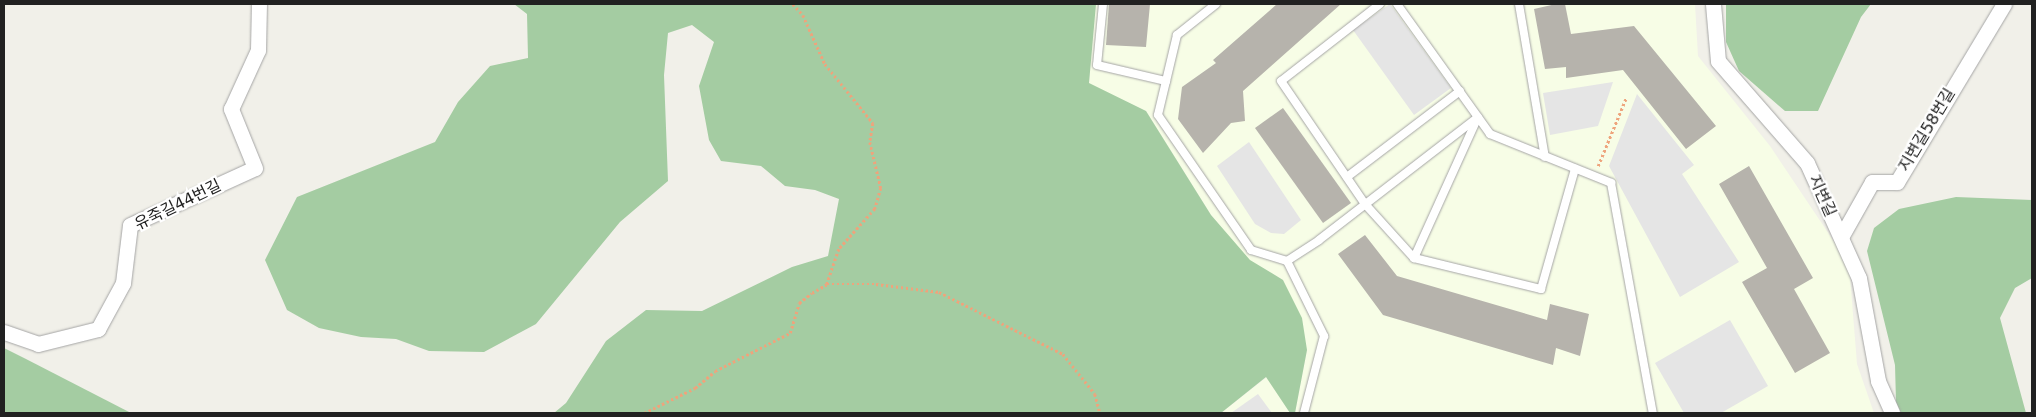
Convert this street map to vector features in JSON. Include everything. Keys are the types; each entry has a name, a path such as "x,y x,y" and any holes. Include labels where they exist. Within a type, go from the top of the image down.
{"street":[{"name":"유죽길44번길","path":"4,332 38,344 98,329 123,283 130,225 255,168 231,109 258,50 259,4"},
{"name":"지변길","path":"1713,4 1718,61 1808,163 1859,278 1878,380 1892,413"},
{"name":"지변길58번길","path":"1841,237 1872,182 1897,182 2004,4"}],"lane":[{"path":"1102,4 1097,65 1166,81"},
{"path":"1216,4 1177,35 1158,115 1251,250 1287,261 1324,336 1304,413"},
{"path":"1380,4 1281,81 1365,204 1414,258 1541,289 1575,169"},
{"path":"1397,4 1490,134 1611,183 1653,413"},
{"path":"1519,4 1545,156"},
{"path":"1347,177 1460,92"},
{"path":"1287,261 1478,117"},
{"path":"1414,258 1478,117"}],"path":[{"path":"793,4 803,15 826,64 873,122 870,142 878,166 881,188 875,209 839,249 827,284"},
{"path":"1594,176 1626,98"},
{"path":"644,413 696,388 715,370 790,333 799,303 827,284 876,284 923,289 969,305 1063,354 1095,394 1100,413"}],"shaded area":[{"path":"1096,4 1695,4 1698,56 1770,146 1849,264 1857,364 1874,413 1295,413 1307,350 1283,280 1250,261 1211,215 1146,111 1089,84"},
{"path":"1390,4 1451,88 1414,115 1353,30"},
{"path":"1613,82 1598,126 1550,135 1543,93"},
{"path":"1637,94 1694,165 1682,174 1739,262 1680,297 1609,166"},
{"path":"1249,142 1301,220 1284,234 1271,233 1255,224 1217,166"},
{"path":"1730,320 1768,386 1721,413 1684,413 1655,363"},
{"path":"1267,377 1290,413 1221,413"},
{"path":"1258,394 1272,413 1231,413"}],"green space":[{"path":"514,4 1096,4 1089,83 1146,111 1211,215 1250,260 1283,280 1302,318 1307,350 1295,413 1290,413 1266,377 1221,413 554,413 566,403 606,341 646,310 702,311 792,267 828,256 839,199 815,190 785,186 761,166 721,161 709,140 699,86 714,42 692,25 668,33 664,75 668,181 620,222 536,324 484,352 429,351 396,339 361,337 319,328 287,310 265,260 297,197 435,142 458,102 490,66 528,58 527,14"},
{"path":"1726,4 1871,4 1861,17 1818,111 1785,111 1739,71 1726,42"},
{"path":"1956,197 2032,200 2032,278 2015,288 2000,318 2026,413 1901,413 1896,402 1895,365 1867,251 1874,228 1899,209"},
{"path":"4,348 26,359 131,413 4,413"}],"building":[{"path":"1109,4 1150,4 1146,47 1106,45"},
{"path":"1277,4 1341,4 1243,91 1245,121 1231,123 1203,153 1178,119 1182,87 1216,63 1213,60"},
{"path":"1565,4 1571,34 1634,26 1716,126 1686,149 1623,70 1566,78 1566,67 1545,69 1534,9"},
{"path":"1283,108 1351,203 1323,223 1255,128"},
{"path":"1749,166 1813,278 1794,289 1830,353 1795,373 1742,282 1767,268 1719,184"},
{"path":"1365,235 1397,276 1547,320 1550,304 1589,314 1580,356 1556,348 1553,365 1383,315 1338,254"}]}
